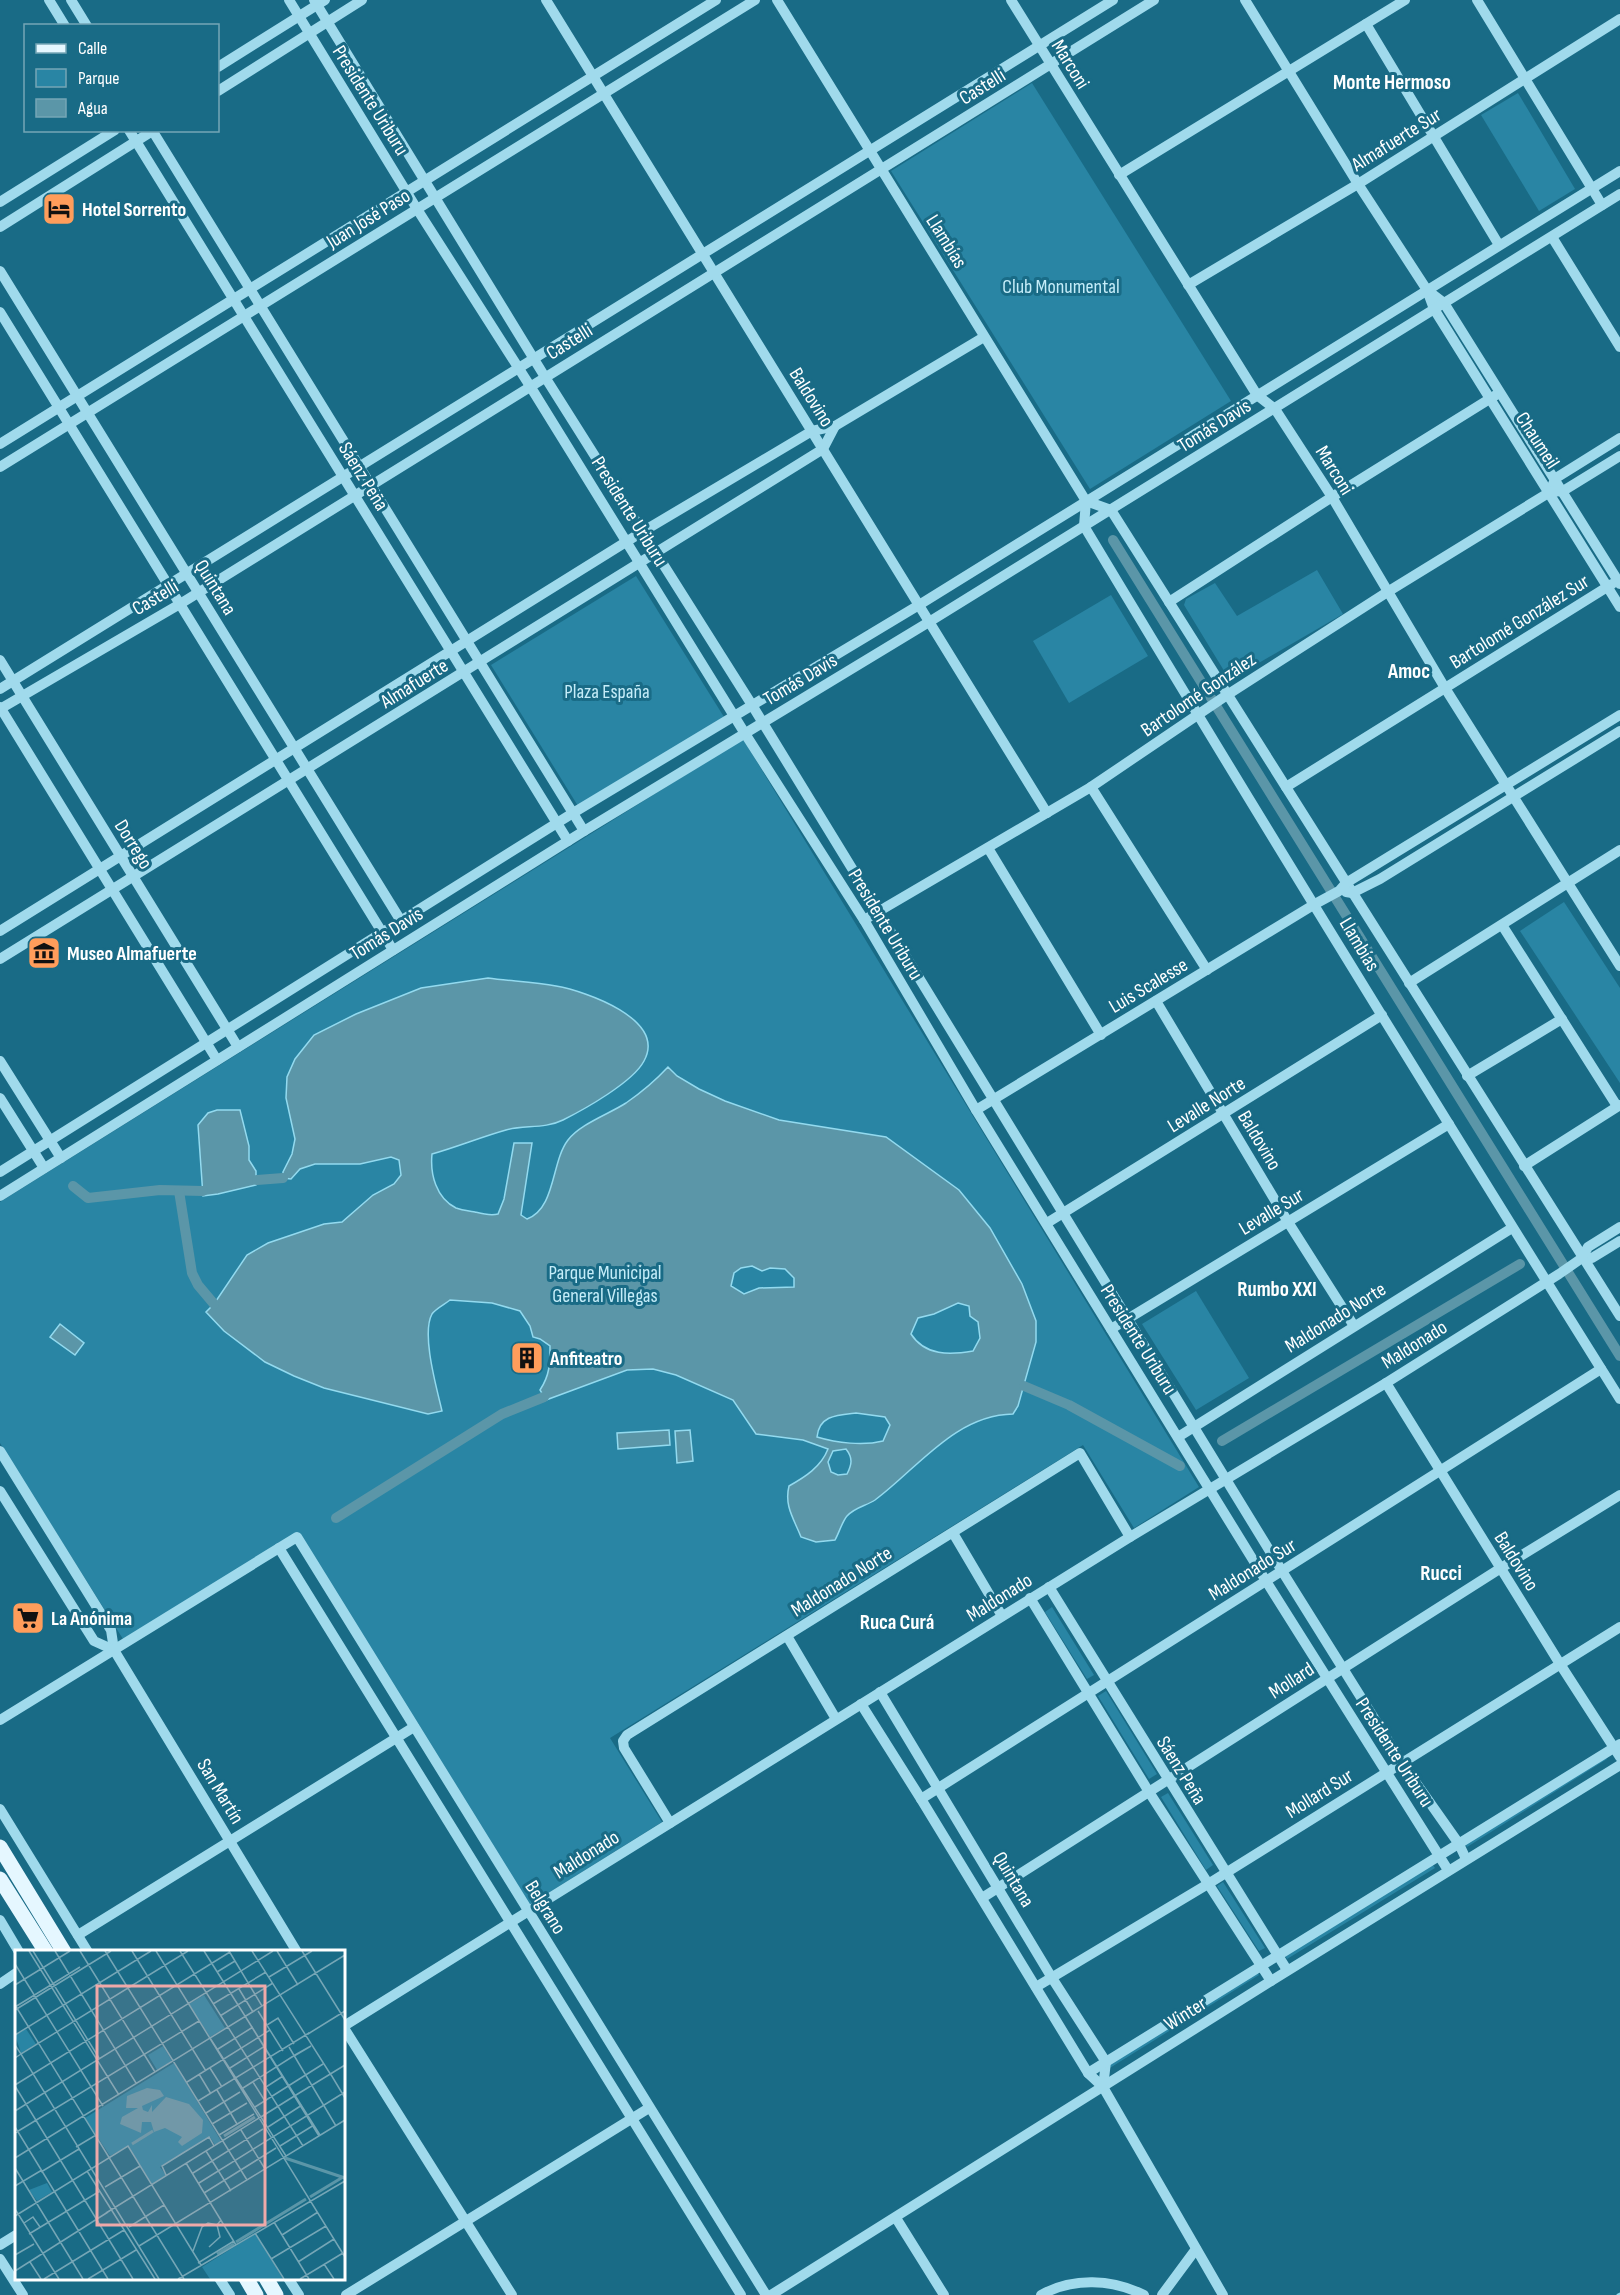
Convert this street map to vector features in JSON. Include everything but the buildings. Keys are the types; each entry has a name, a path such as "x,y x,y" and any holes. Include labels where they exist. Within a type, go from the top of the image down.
{"main road":[{"path":"0,1847 63,1950"},
{"path":"0,1879 45,1950"},
{"path":"247,2280 256,2295"},
{"path":"267,2280 276,2295"}],"street":[{"path":"49,0 64,24"},
{"path":"71,0 86,24"},
{"name":"Presidente Uriburu","path":"289,0 417,209 864,921 976,1110 1266,1581 1386,1773 1441,1855 1448,1870"},
{"path":"219,90 362,0"},
{"name":"Baldovino","path":"546,0 1047,813"},
{"name":"Juan José Paso","path":"0,444 716,0"},
{"name":"Juan José Paso","path":"0,467 754,0"},
{"name":"Llambías","path":"777,0 1086,501"},
{"name":"Marconi","path":"1011,0 1257,395 1275,409 1332,496 1445,688 1620,966"},
{"name":"Castelli","path":"0,689 1113,0"},
{"name":"Castelli","path":"0,708 198,592 1154,0"},
{"name":"Chaumeil","path":"1245,0 1358,184 1427,290 1501,392 1619,582"},
{"path":"1119,175 1405,0"},
{"path":"1477,0 1602,206"},
{"path":"219,66 318,2"},
{"name":"Presidente Uriburu","path":"318,2 327,21 424,181 752,705 1282,1571 1402,1763 1459,1844 1466,1859"},
{"name":"Almafuerte Sur","path":"1188,285 1358,184 1620,19"},
{"path":"1366,24 1499,245"},
{"path":"0,202 112,132"},
{"name":"Sáenz Peña","path":"130,132 568,840"},
{"path":"0,227 151,132"},
{"name":"Sáenz Peña","path":"154,132 584,831"},
{"name":"Tomás Davis","path":"0,1172 573,813 919,605 1620,171"},
{"name":"Tomás Davis","path":"0,1196 568,840 929,622 1620,194"},
{"path":"1552,237 1620,348"},
{"name":"Quintana","path":"0,271 401,921"},
{"name":"Chaumeil","path":"1439,306 1490,399 1620,607"},
{"name":"Quintana","path":"0,312 393,950"},
{"name":"Almafuerte","path":"0,930 642,532 812,431 835,426 984,337"},
{"path":"1169,602 1332,496 1501,392"},
{"path":"823,449 835,426"},
{"path":"1550,492 1556,478 1620,438"},
{"name":"Almafuerte","path":"0,959 823,449"},
{"name":"Bartolomé González","path":"864,921 1091,787 1223,698 1389,591 1550,492 1563,491 1620,456"},
{"path":"1084,526 1086,501 1111,510 1169,602 1223,698 1286,787 1343,887 1352,893 1380,879 1620,731"},
{"name":"Llambías","path":"1084,526 1202,712 1382,1015 1620,1399"},
{"name":"Bartolomé González Sur","path":"1286,787 1607,587 1619,582"},
{"name":"Dorrego","path":"0,660 238,1047"},
{"path":"0,708 217,1060"},
{"name":"Luis Scalesse","path":"976,1110 1620,715"},
{"path":"1091,787 1207,970"},
{"path":"988,848 1101,1035"},
{"path":"1409,983 1620,850"},
{"name":"Llambías","path":"1352,893 1524,1166 1578,1261 1620,1316"},
{"path":"1502,925 1619,1106 1524,1166"},
{"name":"Baldovino","path":"1156,1001 1288,1222 1354,1326"},
{"name":"Levalle Norte","path":"1047,1222 1224,1115 1382,1015"},
{"path":"1467,1076 1562,1019"},
{"path":"0,1061 61,1158"},
{"path":"0,1098 44,1168"},
{"name":"Levalle Sur","path":"1111,1329 1449,1124"},
{"name":"Maldonado","path":"345,2026 1030,1598 1386,1383 1559,1274 1578,1261 1588,1247 1620,1227"},
{"name":"Maldonado Norte","path":"1178,1437 1512,1228"},
{"name":"Maldonado","path":"1578,1261 1592,1258 1620,1241"},
{"name":"Maldonado Sur","path":"921,1799 1601,1369"},
{"name":"Baldovino","path":"1386,1383 1560,1664 1618,1750"},
{"name":"San Martín","path":"0,1451 111,1630 114,1650 296,1950"},
{"name":"Maldonado Norte","path":"670,1823 624,1748 623,1741 635,1729 1080,1453 1130,1537"},
{"name":"San Martín","path":"0,1491 94,1641 114,1650"},
{"name":"Mollard","path":"982,1898 1501,1568 1620,1495"},
{"path":"953,1533 1002,1616"},
{"name":"Belgrano","path":"741,2295 633,2117 395,1739 279,1548 297,1537 766,2295"},
{"path":"0,1720 279,1548"},
{"name":"Sáenz Peña","path":"1049,1587 1287,1971"},
{"name":"Sáenz Peña","path":"1030,1598 1149,1792 1270,1980"},
{"name":"Mollard Sur","path":"1036,1987 1208,1884 1620,1627"},
{"path":"787,1635 836,1719"},
{"name":"Quintana","path":"880,1692 1052,1978 1106,2062"},
{"name":"Quintana","path":"861,1704 1088,2073 1103,2087 1223,2295"},
{"path":"78,1935 414,1727"},
{"name":"Winter","path":"1088,2073 1459,1844 1618,1750"},
{"name":"Winter","path":"771,2295 1270,1980 1620,1765"},
{"path":"0,1809 87,1950"},
{"path":"0,1920 18,1950"},
{"path":"0,1984 15,1975"},
{"path":"345,2029 512,2295"},
{"path":"1103,2087 1106,2062"},
{"path":"346,2295 464,2220 649,2108"},
{"path":"896,2217 944,2295"},
{"path":"0,2245 15,2236"},
{"path":"1162,2295 1196,2249"},
{"path":"0,2259 22,2295"},
{"path":"220,2280 230,2295"},
{"path":"289,2280 299,2295"},
{"path":"1041,2295 1072,2283 1091,2282 1117,2284 1144,2295"}],"green space":[{"name":"Club Monumental","path":"1032,83 1231,401 1090,489 891,171"},
{"path":"1518,93 1575,189 1539,211 1481,115"},
{"path":"1317,570 1343,614 1233,678 1226,674 1184,605 1186,599 1215,583 1237,616"},
{"name":"Plaza España","path":"636,576 724,717 578,806 491,665"},
{"path":"1111,595 1148,656 1069,703 1033,641"},
{"name":"Parque Municipal General Villegas","path":"743,739 1199,1487 1134,1528 1083,1445 610,1738 662,1822 529,1905 298,1532 123,1639 0,1443 0,1202"},
{"path":"1564,902 1620,988 1620,1083 1520,931"},
{"path":"1196,1291 1249,1378 1196,1410 1142,1324"},
{"path":"1052,1607 1094,1675 1087,1679 1045,1612"},
{"path":"1106,1691 1157,1774 1149,1779 1098,1696"},
{"path":"1604,1754 1607,1759 1467,1847 1464,1843"},
{"path":"1168,1793 1213,1865 1206,1870 1161,1797"},
{"path":"1430,1861 1435,1868 1287,1959 1283,1952"},
{"path":"1223,1882 1265,1948 1259,1951 1217,1886"},
{"path":"1255,1969 1259,1975 1105,2071 1101,2066"}],"water":[{"path":"488,978 539,983 569,989 603,1001 634,1020 644,1032 648,1046 644,1061 630,1078 563,1120 549,1125 506,1130 432,1154 433,1177 439,1192 449,1204 463,1210 498,1214 504,1199 514,1143 532,1143 521,1215 527,1219 543,1205 558,1160 573,1134 632,1099 668,1067 677,1076 699,1089 779,1120 886,1137 959,1190 990,1228 1022,1284 1036,1321 1036,1342 1018,1406 1013,1414 973,1423 955,1433 875,1500 850,1513 835,1540 816,1542 801,1537 790,1512 788,1493 789,1486 817,1466 828,1449 803,1440 756,1434 733,1400 676,1375 653,1369 627,1370 546,1400 540,1390 549,1369 550,1346 533,1337 530,1326 520,1311 492,1303 450,1300 433,1312 429,1323 429,1348 442,1411 428,1414 324,1388 265,1362 224,1331 206,1312 214,1304 247,1255 268,1243 324,1224 342,1222 373,1195 394,1184 401,1175 399,1160 391,1157 360,1164 315,1164 300,1169 291,1179 283,1178 295,1139 286,1098 287,1077 295,1059 314,1035 356,1014 421,988","holes":["752,1266 762,1271 770,1268 785,1269 794,1278 794,1287 759,1288 744,1294 731,1286 734,1273 741,1268","958,1303 969,1306 970,1316 978,1322 980,1338 973,1351 939,1352 917,1341 911,1334 918,1318 934,1314","856,1413 885,1417 890,1425 883,1441 850,1443 817,1437 821,1424 836,1416","846,1449 850,1455 851,1461 847,1474 838,1475 831,1472 828,1462 833,1451"]},
{"path":"217,1110 240,1110 249,1146 249,1160 256,1171 256,1185 203,1196 198,1125 208,1113"},
{"path":"60,1324 84,1343 75,1355 50,1337"},
{"path":"669,1430 670,1445 618,1449 617,1433"},
{"path":"690,1430 693,1461 677,1463 675,1431"}],"waterway":[{"path":"1113,540 1620,1356"},
{"path":"257,1180 283,1178"},
{"path":"73,1186 88,1198 160,1190 203,1191"},
{"path":"179,1191 192,1273 198,1285 214,1304"},
{"path":"1222,1441 1520,1264"},
{"path":"1024,1386 1069,1405 1180,1466"},
{"path":"336,1518 502,1414 544,1397"}],"place":[{"name":"Hotel Sorrento","path":"59,209"},
{"name":"Museo Almafuerte","path":"44,953"},
{"name":"Anfiteatro","path":"527,1358"},
{"name":"La Anónima","path":"28,1618"}],"district":[{"name":"Monte Hermoso","path":"1392,82"},
{"name":"Amoc","path":"1409,671"},
{"name":"Rumbo XXI","path":"1277,1289"},
{"name":"Rucci","path":"1441,1573"},
{"name":"Ruca Curá","path":"897,1622"}]}
